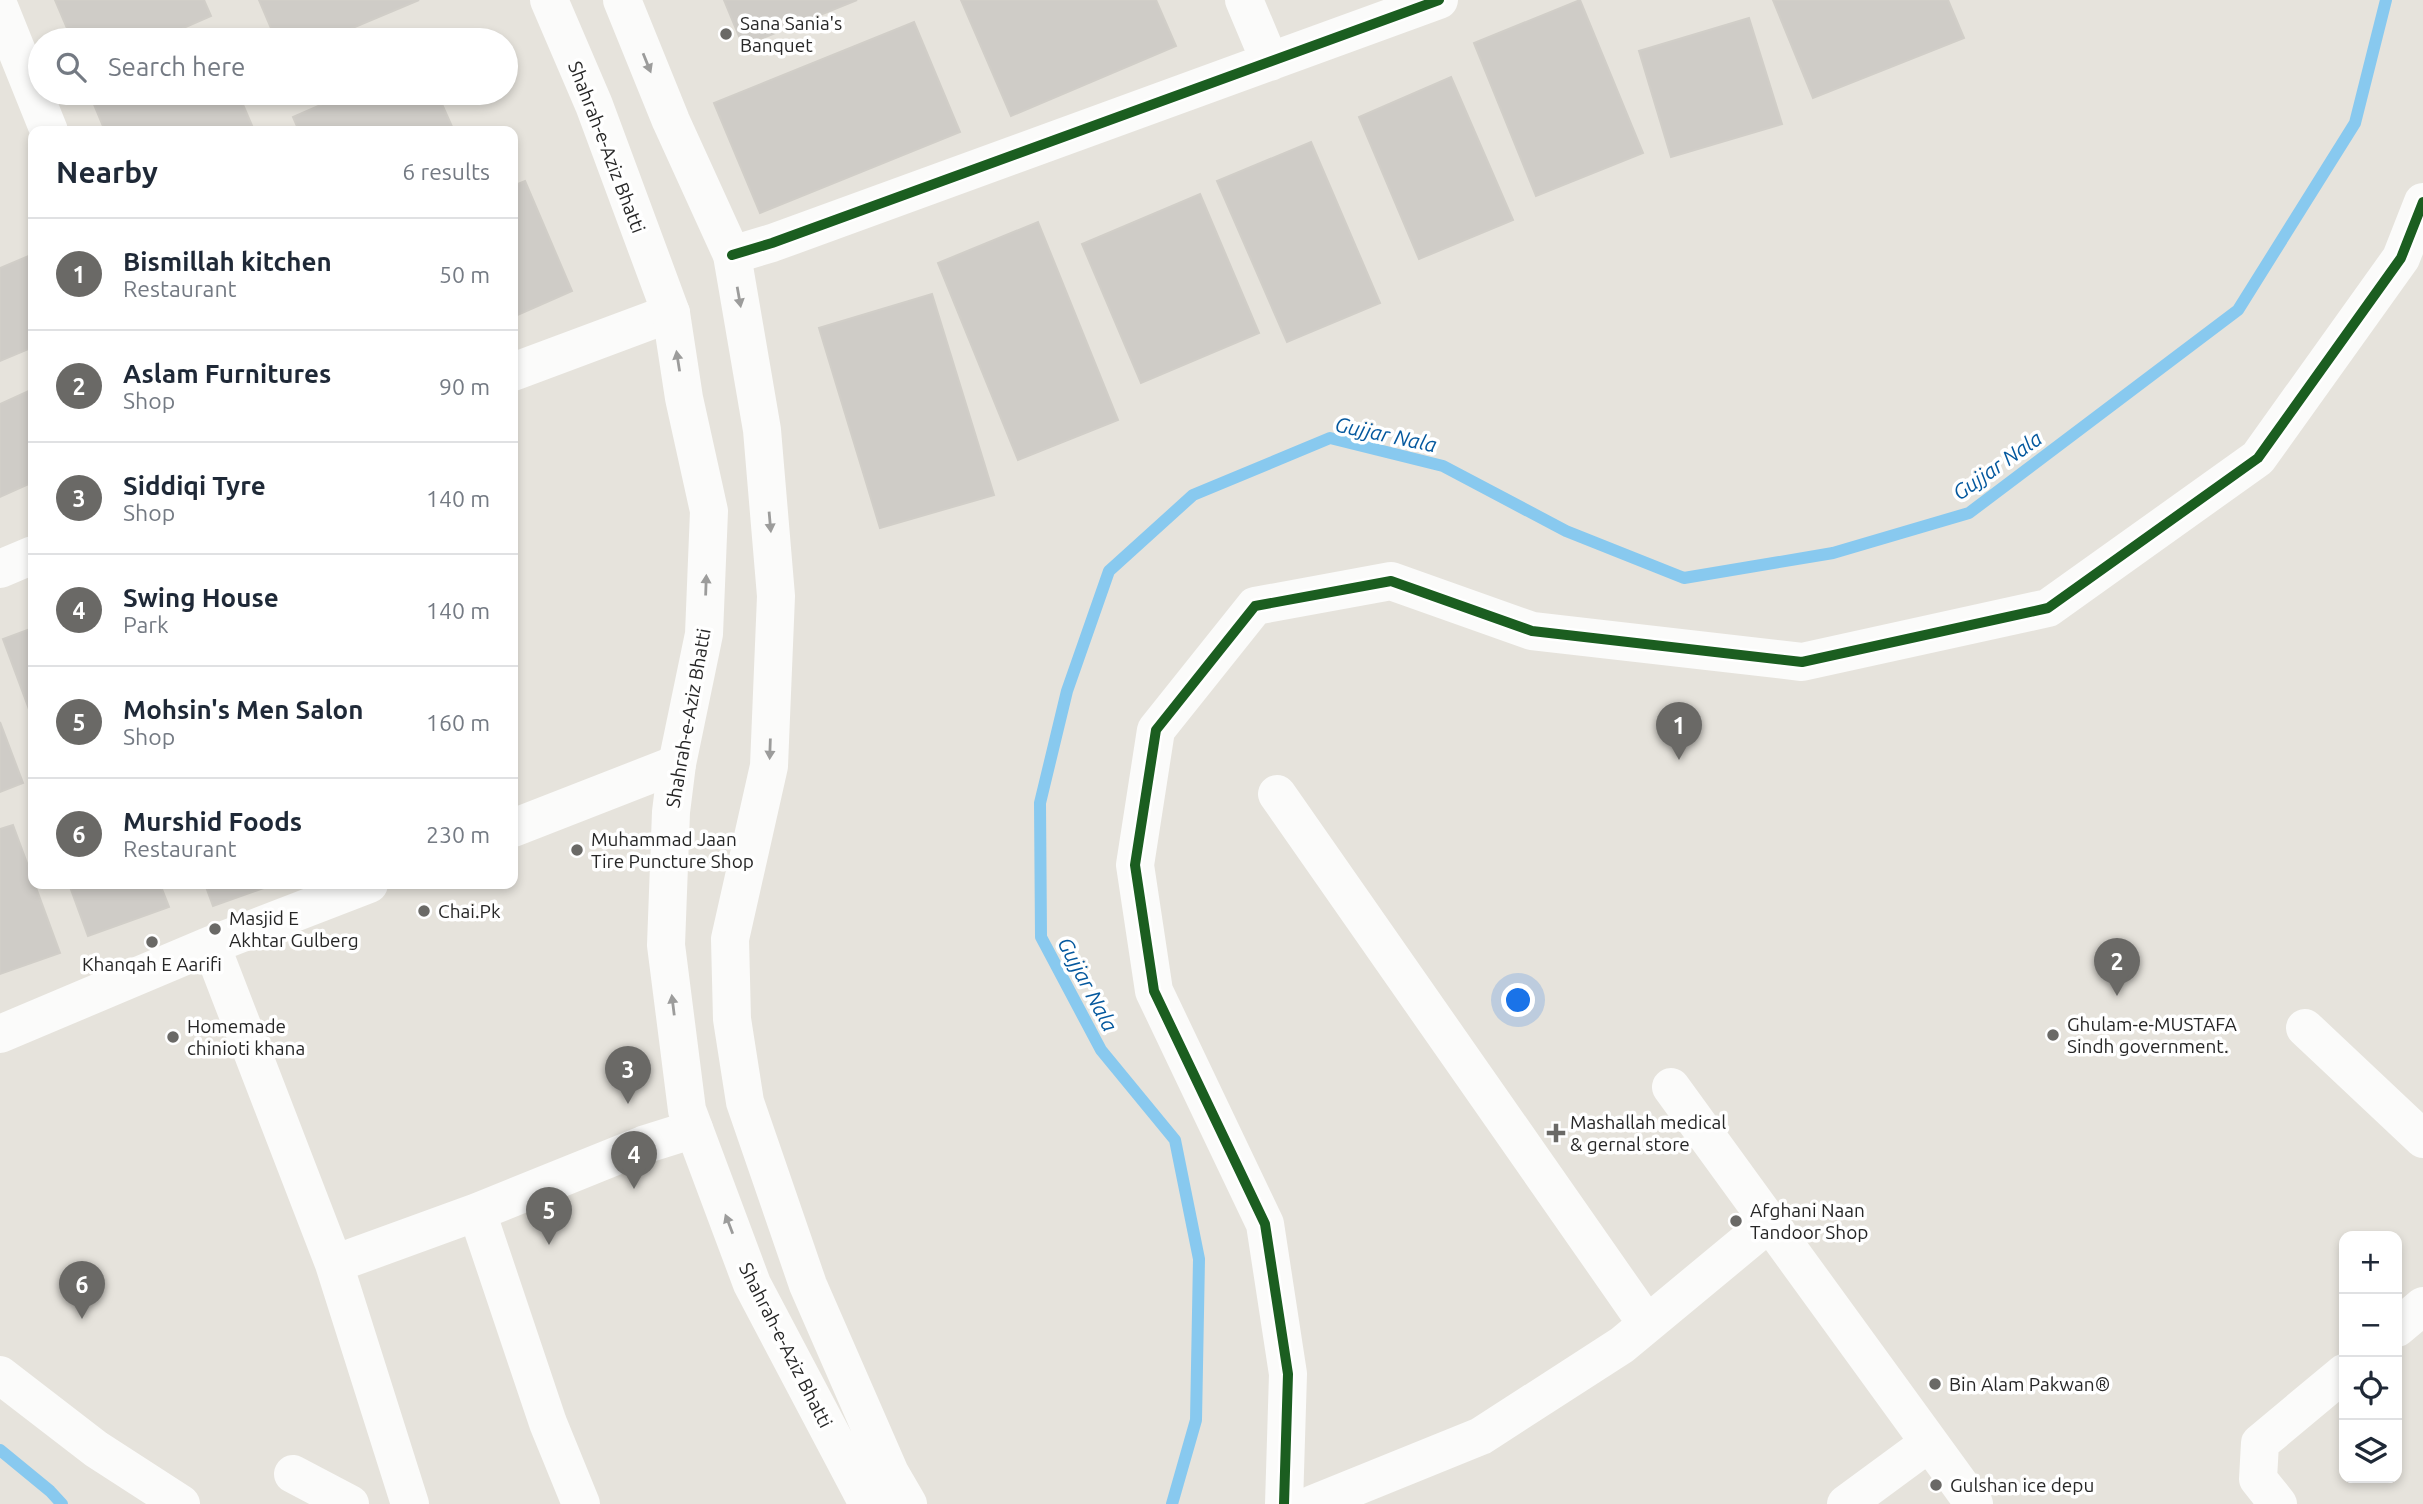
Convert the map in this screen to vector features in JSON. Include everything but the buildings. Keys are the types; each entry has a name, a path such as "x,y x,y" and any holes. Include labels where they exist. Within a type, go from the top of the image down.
{"street":[{"name":"Shahrah-e-Aziz Bhatti","path":"549,0 594,105 671,313 684,398 709,511 704,634 677,764 671,813 666,945 687,1110 752,1284 868,1504"},
{"name":"Shahrah-e-Aziz Bhatti","path":"622,0 671,121 732,255 762,430 776,596 769,766 730,939 732,1019 745,1102 807,1285 890,1473 908,1504"},
{"path":"1244,0 1270,62"},
{"path":"732,255 772,243 1439,0"},
{"path":"0,9 28,80"},
{"path":"38,105 46,126"},
{"path":"1284,1504 1288,1374 1265,1224 1154,991 1135,865 1156,730 1255,606 1391,581 1532,631 1802,662 2048,608 2258,457 2401,258 2423,202"},
{"path":"518,370 671,313"},
{"path":"0,569 28,557"},
{"path":"518,826 677,764"},
{"path":"1277,794 1647,1324"},
{"path":"0,1034 211,945 356,889"},
{"path":"211,945 334,1264 410,1504"},
{"path":"2305,1028 2423,1139"},
{"path":"1671,1087 1974,1504"},
{"path":"334,1264 477,1212 643,1145 694,1129"},
{"path":"477,1212 548,1423 581,1504"},
{"path":"1312,1504 1481,1436 1622,1345 1769,1223"},
{"path":"2402,1324 2423,1306"},
{"path":"0,1375 96,1449 181,1504"},
{"path":"2278,1504 2258,1479 2260,1443 2339,1377"},
{"path":"1846,1504 1929,1443"},
{"path":"293,1474 350,1504"}],"waterway":[{"name":"Gujjar Nala","path":"1172,1504 1196,1420 1199,1259 1175,1140 1101,1050 1041,937 1040,803 1067,691 1109,571 1193,495 1330,438 1443,466 1566,531 1684,578 1833,553 1969,513 2238,310 2355,123 2386,0"},
{"name":"Gujjar Nala","path":"0,1450 62,1504"}],"cycle path":[{"path":"732,255 772,243 1439,0"},
{"path":"1284,1504 1288,1374 1265,1224 1154,991 1135,865 1156,730 1255,606 1391,581 1532,631 1802,662 2048,608 2258,458 2401,258 2423,202"}],"place":[{"name":"Sana Sania's Banquet","path":"726,34"},
{"name":"Bismillah kitchen","path":"1679,760"},
{"name":"Muhammad Jaan Tire Puncture Shop","path":"577,850"},
{"name":"Chai.Pk","path":"424,911"},
{"name":"Masjid E Akhtar Gulberg","path":"215,929"},
{"name":"Khanqah E Aarifi","path":"152,942"},
{"name":"Aslam Furnitures","path":"2117,996"},
{"name":"Ghulam-e-MUSTAFA Sindh government.","path":"2053,1035"},
{"name":"Homemade chinioti khana","path":"173,1037"},
{"name":"Siddiqi Tyre","path":"628,1104"},
{"name":"Mashallah medical & gernal store","path":"1556,1133"},
{"name":"Swing House","path":"634,1189"},
{"name":"Afghani Naan Tandoor Shop","path":"1736,1221"},
{"name":"Mohsin's Men Salon","path":"549,1245"},
{"name":"Murshid Foods","path":"82,1319"},
{"name":"Bin Alam Pakwan®","path":"1935,1384"},
{"name":"Gulshan ice depu","path":"1936,1485"}]}
